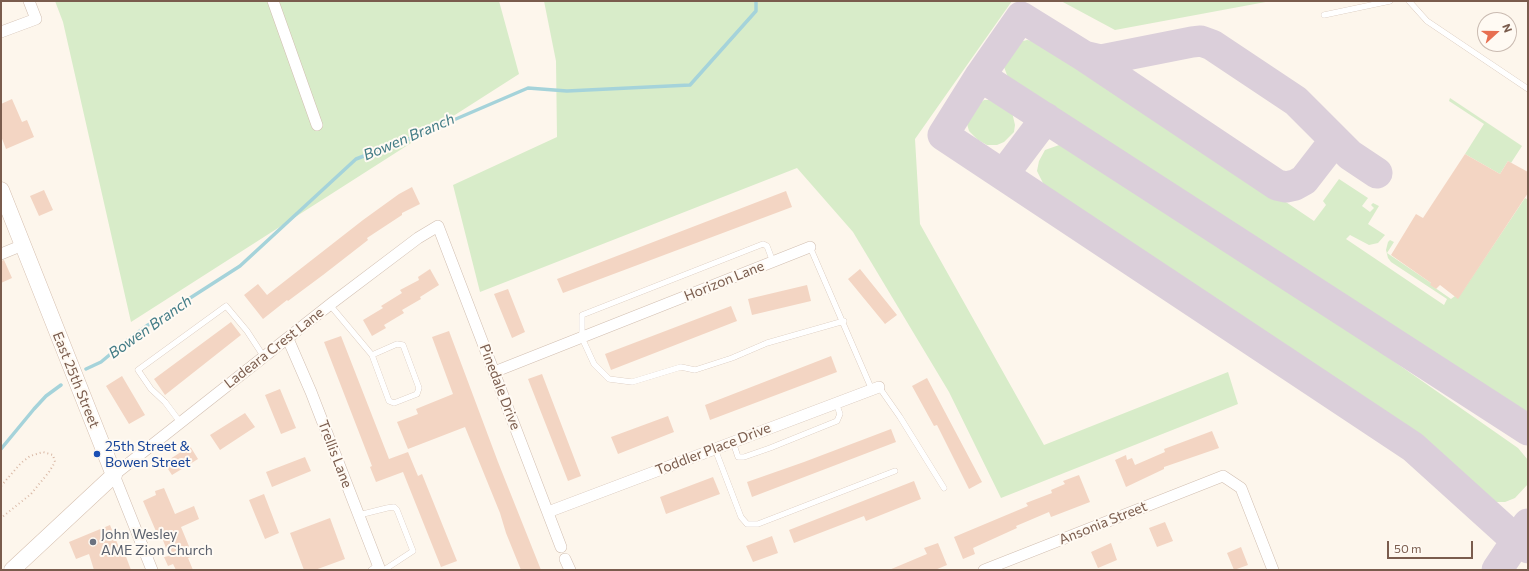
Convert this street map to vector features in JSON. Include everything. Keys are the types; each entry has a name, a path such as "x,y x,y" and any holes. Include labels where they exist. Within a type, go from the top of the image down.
{"street":[{"path":"1,32 36,19 29,1"},
{"path":"273,1 318,125"},
{"name":"East 25th Street","path":"1,190 152,570"},
{"name":"Ladeara Crest Lane","path":"114,475 330,305 418,238 438,226"},
{"name":"Pinedale Drive","path":"438,226 561,547"},
{"path":"1,254 23,245"},
{"name":"Horizon Lane","path":"494,372 810,247"},
{"name":"Trellis Lane","path":"288,338 308,385 379,569"},
{"name":"Toddler Place Drive","path":"548,512 876,388"},
{"path":"12,570 114,475"},
{"name":"Ansonia Street","path":"984,570 1223,476 1241,488 1273,570"},
{"path":"565,559 570,570"}],"lane":[{"path":"1324,15 1390,1"},
{"path":"1409,1 1427,21 1528,89"},
{"path":"773,262 767,246 763,244 582,314 582,338 594,364 609,379 632,382 681,367 695,370 732,358 767,343 844,321"},
{"name":"Horizon Lane","path":"810,247 876,388 900,417 944,488"},
{"path":"330,305 372,355 391,403 417,394 419,388 403,345 398,344 372,355"},
{"path":"180,422 165,402 151,389 138,370 226,306 247,331 264,357"},
{"path":"733,442 738,457 744,457 770,448 837,421 840,414 836,403"},
{"path":"715,449 741,517 747,524 758,524 895,471"},
{"path":"359,515 394,507 397,510 413,551 379,569"}],"path":[{"path":"1,486 30,456 43,452 53,455 55,462 31,494 1,518"}],"green space":[{"path":"55,1 499,1 519,74 131,322 63,22"},
{"path":"544,1 1012,1 915,139 920,224 1044,445 1228,372 1238,404 1001,498 949,392 853,232 797,168 480,292 453,185 557,137 556,61"},
{"path":"1061,1 1271,1 1115,30"},
{"path":"1027,40 1047,43 1065,53 1314,221 1326,205 1323,201 1339,179 1368,198 1362,206 1370,212 1374,208 1371,205 1373,203 1379,206 1368,224 1385,235 1378,243 1369,245 1350,235 1346,239 1444,305 1447,299 1391,262 1388,258 1386,250 1388,242 1390,240 1394,242 1387,253 1431,283 1431,285 1451,299 1455,296 1458,298 1525,198 1528,200 1528,428 1010,83 1004,67 1007,52 1016,43"},
{"path":"1450,98 1522,146 1511,163 1508,161 1500,174 1465,154 1484,124 1449,101"},
{"path":"984,100 996,100 1002,102 1012,112 1015,125 1014,132 1004,142 997,145 987,145 978,140 969,131 967,124 968,116 973,108"},
{"path":"1062,144 1369,344 1518,448 1528,460 1528,484 1515,498 1505,502 1494,502 1483,498 1391,416 1044,185 1037,171 1039,161 1045,150"}],"building":[{"path":"12,99 22,122 27,120 34,137 6,149 1,136 1,104"},
{"path":"1465,154 1500,174 1508,161 1528,172 1528,193 1458,299 1440,285 1436,289 1430,285 1431,283 1391,255 1416,214 1423,218"},
{"path":"412,187 420,204 402,213 402,215 367,238 368,240 263,319 244,295 258,284 267,295 363,220 399,194"},
{"path":"44,190 53,210 39,216 30,196"},
{"path":"786,191 792,207 563,293 557,279"},
{"path":"4,260 12,278 1,283 1,261"},
{"path":"430,269 439,285 420,297 421,299 402,310 404,313 384,325 386,328 372,336 363,320 383,308 381,306 402,293 400,290 419,280 418,277"},
{"path":"860,269 897,315 885,324 848,279"},
{"path":"807,285 811,301 752,315 748,299"},
{"path":"508,289 525,332 512,338 494,294"},
{"path":"731,306 737,321 611,370 605,354"},
{"path":"231,322 241,335 165,395 154,379"},
{"path":"449,331 498,462 541,570 521,570 506,533 500,513 465,427 408,449 397,422 418,414 416,409 453,394 432,337"},
{"path":"341,336 389,459 408,452 418,476 422,474 457,561 441,567 403,472 376,482 370,467 372,466 324,342"},
{"path":"831,356 837,372 710,420 705,405"},
{"path":"542,374 581,476 568,481 528,379"},
{"path":"122,376 145,415 129,424 106,386"},
{"path":"927,378 982,482 969,489 937,425 934,426 912,386"},
{"path":"280,389 296,428 281,434 265,395"},
{"path":"245,413 255,427 220,450 210,435"},
{"path":"668,416 674,432 618,454 611,437"},
{"path":"891,429 896,442 752,497 747,482"},
{"path":"1212,431 1219,448 1164,467 1164,469 1126,487 1115,460 1126,455 1127,460 1132,458 1135,465 1165,452 1164,449"},
{"path":"190,446 198,459 172,475 164,463"},
{"path":"305,457 311,471 272,487 266,472"},
{"path":"1079,475 1090,502 1051,517 1049,512 1016,526 1017,528 973,548 975,554 963,559 954,537 1028,506 1026,503 1052,493 1051,490 1065,484 1063,481"},
{"path":"713,477 720,494 666,514 660,497"},
{"path":"914,481 921,499 866,521 864,516 794,543 789,530"},
{"path":"164,488 175,514 194,506 199,519 181,527 193,556 188,558 193,570 176,570 173,564 168,566 164,557 169,556 161,535 158,536 143,501 156,495 155,491"},
{"path":"264,494 279,533 265,539 249,500"},
{"path":"330,518 345,559 315,570 304,570 290,533"},
{"path":"1165,522 1173,541 1157,547 1149,528"},
{"path":"110,525 122,555 125,554 131,570 94,570 89,554 76,559 69,542"},
{"path":"772,536 778,553 753,562 746,546"},
{"path":"938,543 947,565 935,570 889,570 927,554 924,548"},
{"path":"1111,543 1117,560 1098,568 1091,552"},
{"path":"1241,547 1248,565 1234,570 1227,553"}],"waterway":[{"name":"Bowen Branch","path":"86,369 101,362 148,325 240,266 356,159 414,137 528,88 567,91 690,85 756,11 756,1"},
{"name":"Bowen Branch","path":"1,449 46,396 61,385"}],"taxiway":[{"path":"1335,140 1304,180 1295,185 1286,187 1277,185 1084,56 1021,17 980,76 943,135 1413,447 1517,541 1528,548"},
{"path":"1084,56 1101,60 1192,42 1201,41 1212,45 1296,101 1350,155 1377,173"},
{"path":"980,76 1528,430"},
{"path":"1003,175 1046,118"},
{"path":"1497,570 1528,524"}],"place":[{"name":"25th Street & Bowen Street","path":"97,454"},
{"name":"John Wesley AME Zion Church","path":"93,542"}]}
